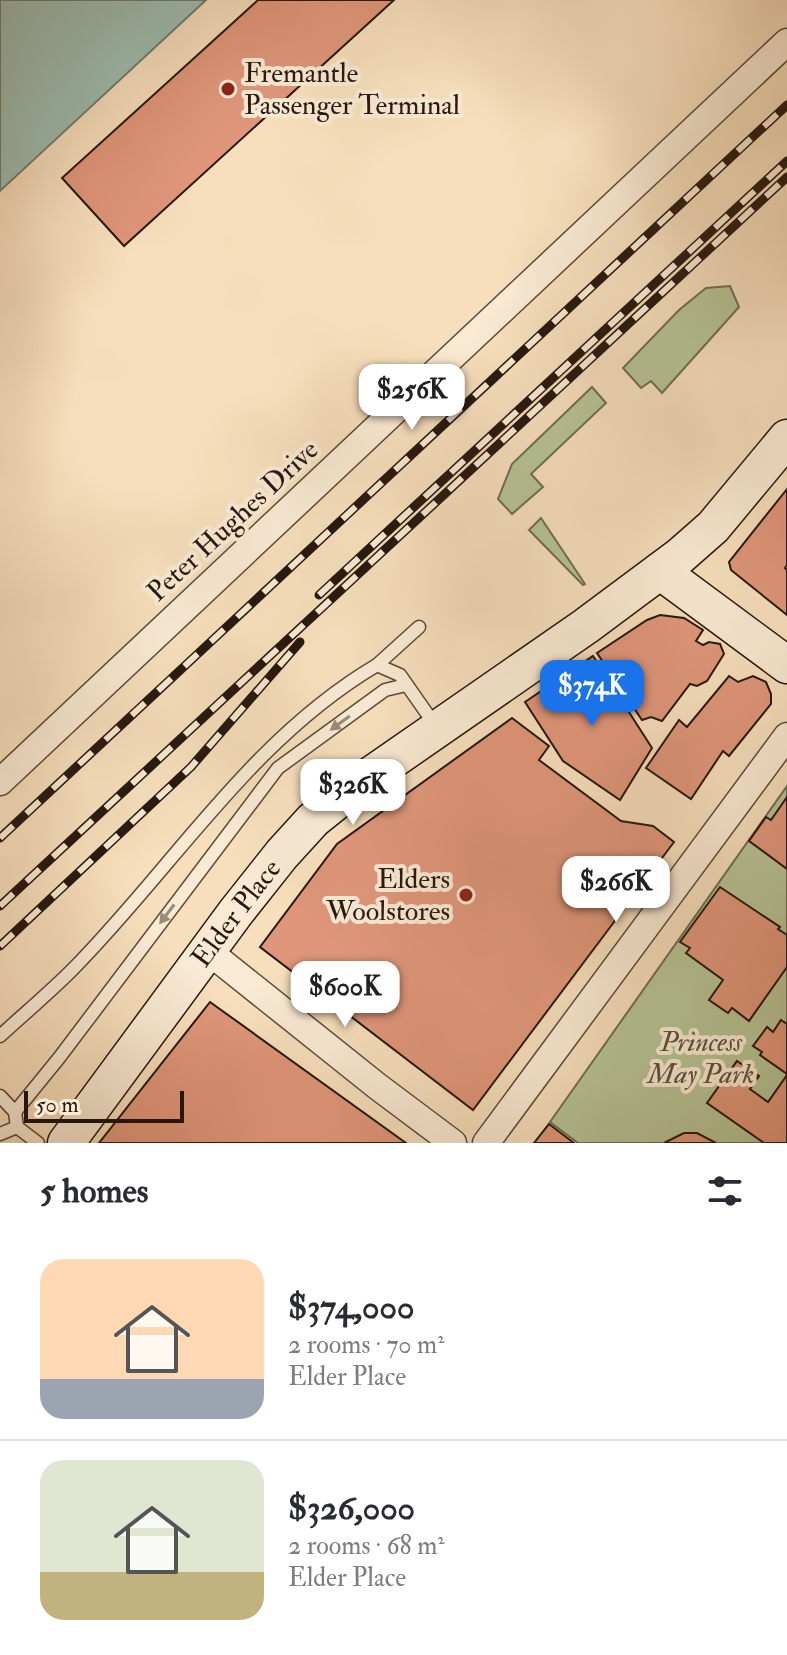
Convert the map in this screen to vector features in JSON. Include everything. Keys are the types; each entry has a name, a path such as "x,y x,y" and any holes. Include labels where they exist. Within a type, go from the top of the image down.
{"street":[{"name":"Peter Hughes Drive","path":"0,782 787,42"},
{"name":"Elder Place","path":"66,1143 282,854 313,820 670,563 713,527 787,438"},
{"path":"670,563 787,640"},
{"path":"670,563 787,665"},
{"path":"486,1143 787,736"},
{"path":"208,951 453,1143"}],"lane":[{"path":"0,1036 73,969 263,753 357,677 377,665 419,627"},
{"path":"377,665 400,675 437,728"},
{"path":"15,1112 278,768 385,690 406,685"},
{"path":"0,1096 15,1112 17,1127 38,1143"},
{"path":"0,1134 17,1127"}],"green space":[{"path":"730,286 739,307 662,393 651,381 641,388 623,368 679,310 706,288"},
{"path":"592,387 606,403 531,474 543,487 512,514 498,499 512,464"},
{"path":"541,518 585,584 529,530"},
{"name":"Princess May Park","path":"787,786 787,1143 578,1143 550,1122"}],"shaded area":[{"path":"0,0 206,0 0,191"}],"building":[{"name":"Fremantle Passenger Terminal","path":"258,0 394,0 124,246 62,178"},
{"path":"787,489 787,615 731,570 729,562"},
{"path":"660,615 684,618 703,630 696,641 703,645 709,642 720,644 724,654 707,681 697,686 690,684 662,721 651,717 642,720 597,653 647,620"},
{"path":"593,656 652,748 620,800 563,761 525,702"},
{"path":"729,676 738,682 753,676 766,682 771,704 729,756 723,751 691,799 646,768 679,720 687,727"},
{"name":"Elders Woolstores","path":"512,718 549,746 539,760 621,821 653,826 674,842 473,1110 260,947 337,844"},
{"path":"787,797 787,869 749,841 766,817 771,820"},
{"path":"720,887 780,927 778,929 787,935 787,967 749,1021 732,1008 728,1013 709,1000 723,980 686,953 690,948 680,942"},
{"path":"210,1002 406,1143 99,1143"},
{"path":"781,1020 787,1024 787,1074 760,1055 762,1052 753,1046 767,1027 773,1032"},
{"path":"737,1061 759,1076 750,1089 768,1102 787,1075 787,1143 764,1143 707,1103"},
{"path":"549,1124 574,1143 534,1143"},
{"path":"684,1133 697,1133 716,1143 664,1143"}],"railway":[{"path":"0,838 787,105"},
{"path":"319,595 787,161"},
{"path":"0,906 787,177"},
{"path":"0,946 191,767 300,642"}],"place":[{"name":"Fremantle Passenger Terminal","path":"228,89"},
{"name":"Elders Woolstores","path":"466,895"}]}
